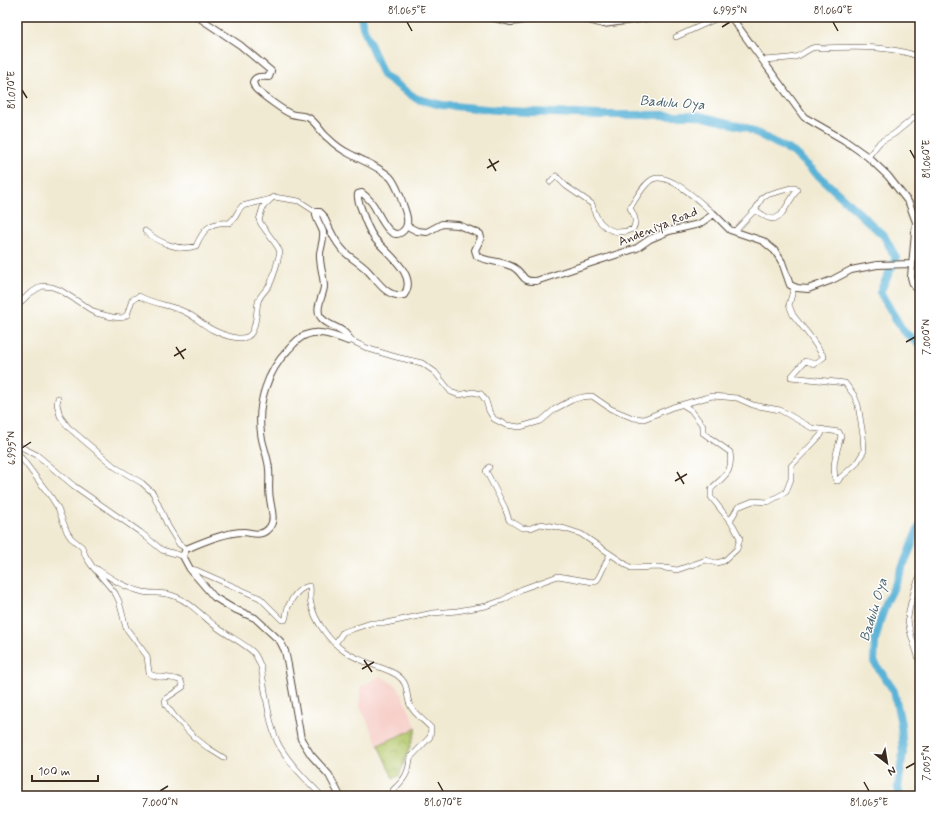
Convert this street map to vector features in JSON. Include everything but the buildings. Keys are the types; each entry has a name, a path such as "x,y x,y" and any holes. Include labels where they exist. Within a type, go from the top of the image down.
{"street":[{"path":"144,231 152,237 174,246 191,248 196,246 201,234 211,226 223,222 229,223 236,218 239,209 242,206 274,197 299,201 323,215 338,243 346,254 366,269 383,289 391,294 399,296 404,295 409,284 407,278 396,261 375,239 363,216 357,198 358,194 362,193 367,197 374,206 384,226 392,232 399,233 407,226 407,216 393,181 389,176 369,163 350,154 326,137 308,117 290,114 255,89 253,82 254,78 269,77 271,71 240,46 198,17"},
{"path":"494,17 511,22 542,17"},
{"path":"578,17 603,24 654,17"},
{"path":"676,37 720,17"},
{"path":"731,17 804,117 844,140 868,157 888,176 909,203 916,222 911,277 912,283 916,290 920,292"},
{"path":"763,60 796,57 812,48 818,47 879,47 920,57"},
{"path":"868,157 880,142 894,134 920,113"},
{"path":"550,182 556,176 566,186 592,204 593,211 600,223 614,232 625,232 633,229 636,223 630,208 637,195 652,180 658,178 677,184 714,214"},
{"path":"735,231 766,195 792,188 797,190 781,215 774,220 754,210"},
{"path":"17,311 20,303 29,294 42,286 52,286 96,313 112,317 122,318 128,315 132,300 139,296 184,311 196,317 212,330 222,334 246,338 250,336 252,332 255,323 258,300 262,293 270,285 280,252 260,224 259,220 263,208 271,199"},
{"path":"316,212 316,216 323,231 324,239 320,254 324,279 323,293 318,310 322,320 347,334 350,340"},
{"name":"Andeniya Road","path":"407,226 417,231 427,232 442,224 458,225 480,234 481,238 475,250 477,256 482,260 497,262 516,269 522,277 530,281 536,281 637,248 650,239 669,231 699,224 714,214 730,230 763,241 775,251 782,262 790,285 794,287"},
{"path":"183,556 186,549 204,542 232,533 263,533 270,528 273,520 268,488 269,470 267,454 261,434 260,414 264,392 269,378 284,355 299,339 305,335 318,333 329,333 396,358 422,363 435,372 451,392 458,394 473,392 481,394 486,401 489,411 494,419 506,424 520,427 541,421 555,409 572,400 592,396 611,409 633,418 644,419 673,407 712,396 736,398 753,405 780,410 812,428 839,432 841,436 834,462 833,473 836,482 856,464 864,451 858,405 854,395 845,383 791,377 805,361 814,364 824,357 793,315 789,305 794,287 808,289 832,280 851,270 867,266 912,264"},
{"path":"58,398 57,404 60,416 68,427 115,467 142,483 153,492 168,526 179,544 186,549"},
{"path":"489,467 486,471 505,508 509,520 522,528 531,528 541,524 582,534 631,568 659,567 677,570 706,560 716,563 724,561 737,549 740,538 730,521 711,497 711,489 728,472 732,462 730,452 703,433 703,426 691,410 683,405"},
{"path":"730,521 738,507 753,501 768,502 786,492 791,479 791,466 821,435 823,429"},
{"path":"17,445 37,455 74,486 140,532 162,550 183,556 190,569 214,597 232,608 255,618 280,641 285,651 301,739 311,755 329,775 340,796"},
{"path":"17,452 58,508 67,532 71,538 82,547 92,566 115,593 119,601 126,628 147,656 148,673 153,676 181,680 183,687 165,699 166,705 194,737 224,758"},
{"path":"335,644 343,632 353,628 371,623 386,622 433,613 486,606 503,600 522,589 558,576 593,582 599,577 610,554"},
{"path":"92,566 126,588 174,596 192,606 219,629 254,654 261,667 273,730 280,746 298,771 322,796"},
{"path":"190,569 196,570 260,598 282,620 286,618 288,608 297,592 304,586 310,586 311,605 315,615 335,644 344,652 398,675 407,686 410,704 414,712 431,728 430,737 410,758 409,769 400,784 393,790 394,796"},
{"path":"920,576 916,583 908,618 910,631 920,664"}],"shaded area":[{"path":"381,676 399,688 417,728 378,745 360,706 360,687"}],"green space":[{"path":"417,728 399,776 393,778 378,745"}],"waterway":[{"name":"Badulu Oya","path":"361,17 363,27 383,75 417,99 442,105 508,111 599,115 696,115 745,127 793,152 884,236 896,258 880,292 903,331 920,345"},
{"name":"Badulu Oya","path":"900,796 898,787 903,753 901,724 894,691 874,662 875,641 887,601 897,581 920,524"}]}
